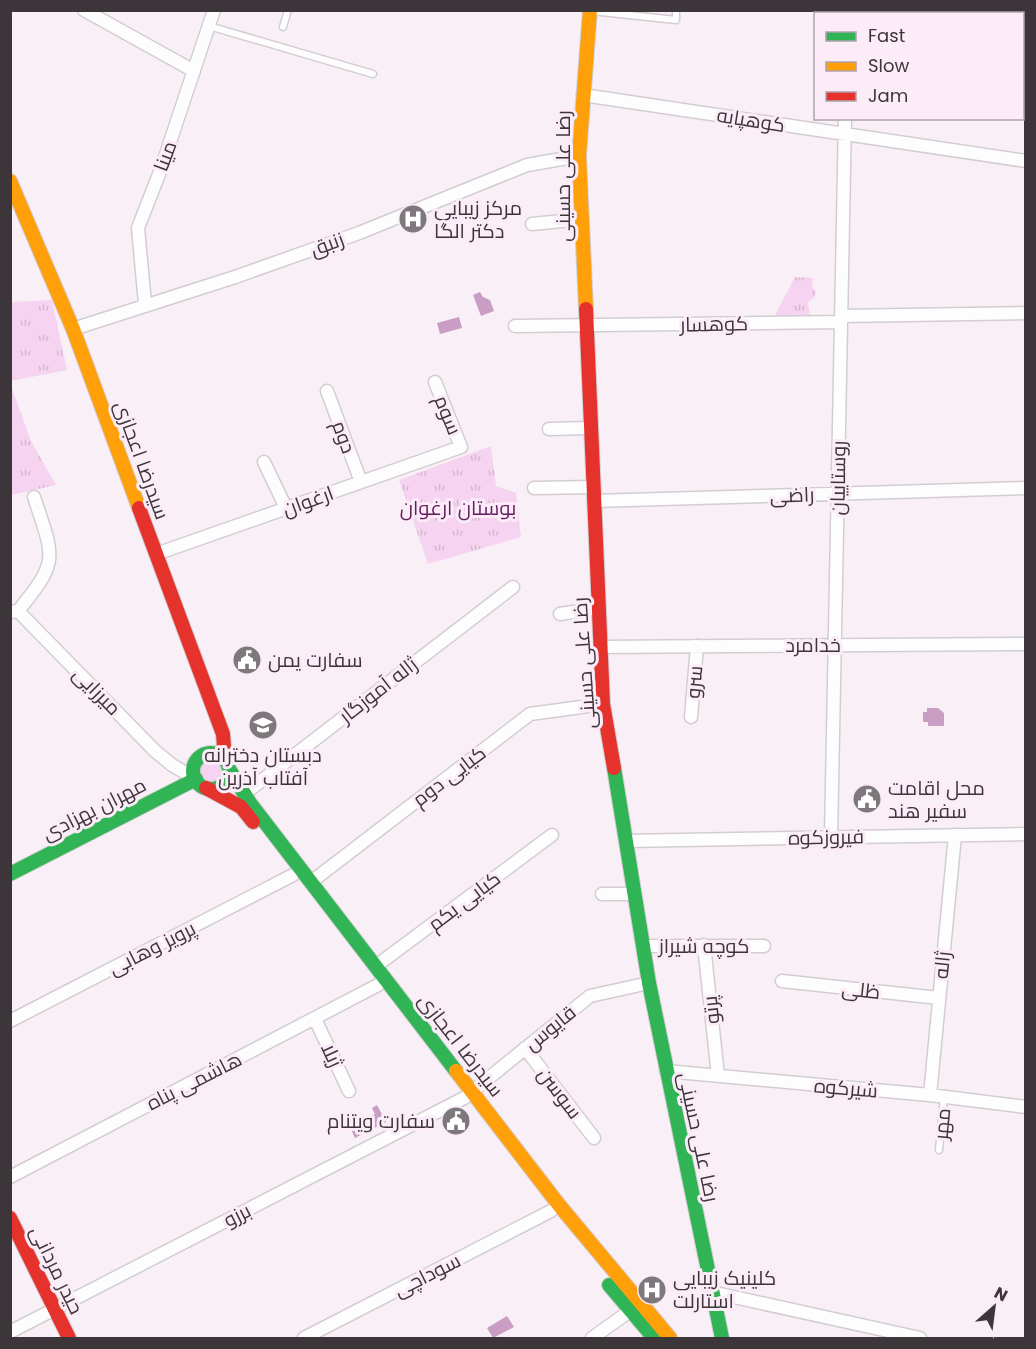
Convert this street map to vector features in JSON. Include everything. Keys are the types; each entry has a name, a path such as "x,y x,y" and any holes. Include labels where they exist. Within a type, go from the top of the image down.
{"main road":[{"name":"رضا علی حسینی","path":"590,11 579,156 603,704 649,983 722,1338"},
{"name":"سیدرضا اعجازی","path":"10,181 73,329 223,734 224,746 219,755 227,764 244,794 376,966 551,1211 654,1338"},
{"path":"219,755 202,756 195,765 195,777 212,789 223,785 229,775 229,769"},
{"name":"سیدرضا اعجازی","path":"195,777 241,807 378,986 670,1338"},
{"name":"مهران بهزادی","path":"10,862 195,777"},
{"name":"مهران بهزادی","path":"10,874 195,777"},
{"name":"حیدر مردانی","path":"10,1218 69,1338"}],"street":[{"path":"84,10 194,71"},
{"name":"مینا","path":"145,304 138,228 214,10"},
{"path":"582,10 590,11"},
{"name":"کوهپایه","path":"583,95 1026,161"},
{"name":"روستاییان","path":"831,837 845,120"},
{"name":"زنبق","path":"73,329 235,277 358,233 527,165 579,156"},
{"path":"531,224 582,219"},
{"name":"کوهسار","path":"514,326 587,326 1026,313"},
{"name":"سوم","path":"435,382 461,447"},
{"name":"دوم","path":"327,391 361,482"},
{"path":"549,429 591,428"},
{"name":"ارغوان","path":"156,554 461,447"},
{"path":"264,462 286,508"},
{"name":"راضی","path":"534,488 594,494 838,494 1026,488"},
{"path":"14,611 44,577 51,562 51,548 34,497"},
{"name":"ژاله آموزگار","path":"244,794 513,586"},
{"path":"560,614 599,608"},
{"name":"میرزایی","path":"14,611 156,751 172,765 195,777"},
{"name":"خدامرد","path":"601,647 1026,644"},
{"name":"سرو","path":"691,717 697,646"},
{"name":"کیایی دوم","path":"310,882 530,714 603,704"},
{"name":"فیروزکوه","path":"626,841 1026,834"},
{"name":"ژاله","path":"930,1095 955,835"},
{"name":"کیایی یکم","path":"376,966 552,836"},
{"name":"پرویز وهابی","path":"10,1022 293,875"},
{"path":"602,894 635,894"},
{"name":"پرتو","path":"704,945 718,1076"},
{"name":"کوچه شیراز","path":"644,946 764,946"},
{"name":"ظلی","path":"782,981 939,998"},
{"name":"قایوس","path":"468,1095 590,996 649,983"},
{"name":"هاشمی پناه","path":"10,1177 378,986"},
{"name":"ژیلا","path":"315,1019 349,1091"},
{"name":"سوسن","path":"525,1048 594,1138"},
{"name":"شیرکوه","path":"666,1071 930,1095 1026,1107"},
{"name":"برزو","path":"10,1332 468,1095"},
{"name":"سوداچی","path":"304,1338 551,1211"},
{"path":"711,1292 920,1338"},
{"path":"592,1338 630,1311"}],"lane":[{"path":"283,27 288,10"},
{"path":"590,11 676,20 676,10"},
{"path":"209,26 373,74"},
{"name":"مهر","path":"939,1150 944,1097"}],"green space":[{"path":"795,277 813,278 812,287 816,291 814,298 808,302 810,315 771,323"},
{"path":"52,300 67,370 11,381 11,302"},
{"path":"10,383 31,441 56,485 11,495"},
{"name":"بوستان ارغوان","path":"491,446 496,486 516,493 521,537 428,564 399,480"},
{"path":"212,757 222,761 226,771 222,781 212,785 202,781 198,771 202,761"}],"shaded area":[{"path":"480,292 483,297 490,300 494,311 481,316 473,295"},
{"path":"459,317 462,328 440,334 437,323"},
{"path":"927,708 938,708 944,713 944,726 928,726 928,722 923,722 923,712 927,712"},
{"path":"377,1105 386,1122 355,1138 348,1123 359,1117 361,1122 375,1114 372,1108"},
{"path":"507,1316 514,1327 493,1338 487,1328"}],"traffic: fast":[{"path":"211,753 223,759 229,771 223,783 211,789 199,783 193,771 199,759 211,753"},
{"path":"614,768 649,983 722,1338"},
{"path":"229,769 250,803 456,1071"},
{"path":"10,874 196,779"},
{"path":"609,1285 654,1338"}],"traffic: slow":[{"path":"586,309 579,156 590,10"},
{"path":"10,181 73,329 139,508"},
{"path":"456,1071 559,1205 670,1338"}],"traffic: jam":[{"path":"586,309 603,704 614,768"},
{"path":"139,508 223,734 224,746 219,755"},
{"path":"206,788 241,807 253,822"},
{"path":"10,1218 69,1338"}],"place":[{"name":"مرکز زیبایی دکتر الگا","path":"413,219"},
{"name":"سفارت یمن","path":"247,660"},
{"name":"دبستان دخترانه آفتاب آذرین","path":"263,725"},
{"name":"محل اقامت سفیر هند","path":"867,799"},
{"name":"سفارت ویتنام","path":"456,1121"},
{"name":"کلینیک زیبایی استارلت","path":"652,1290"}]}
